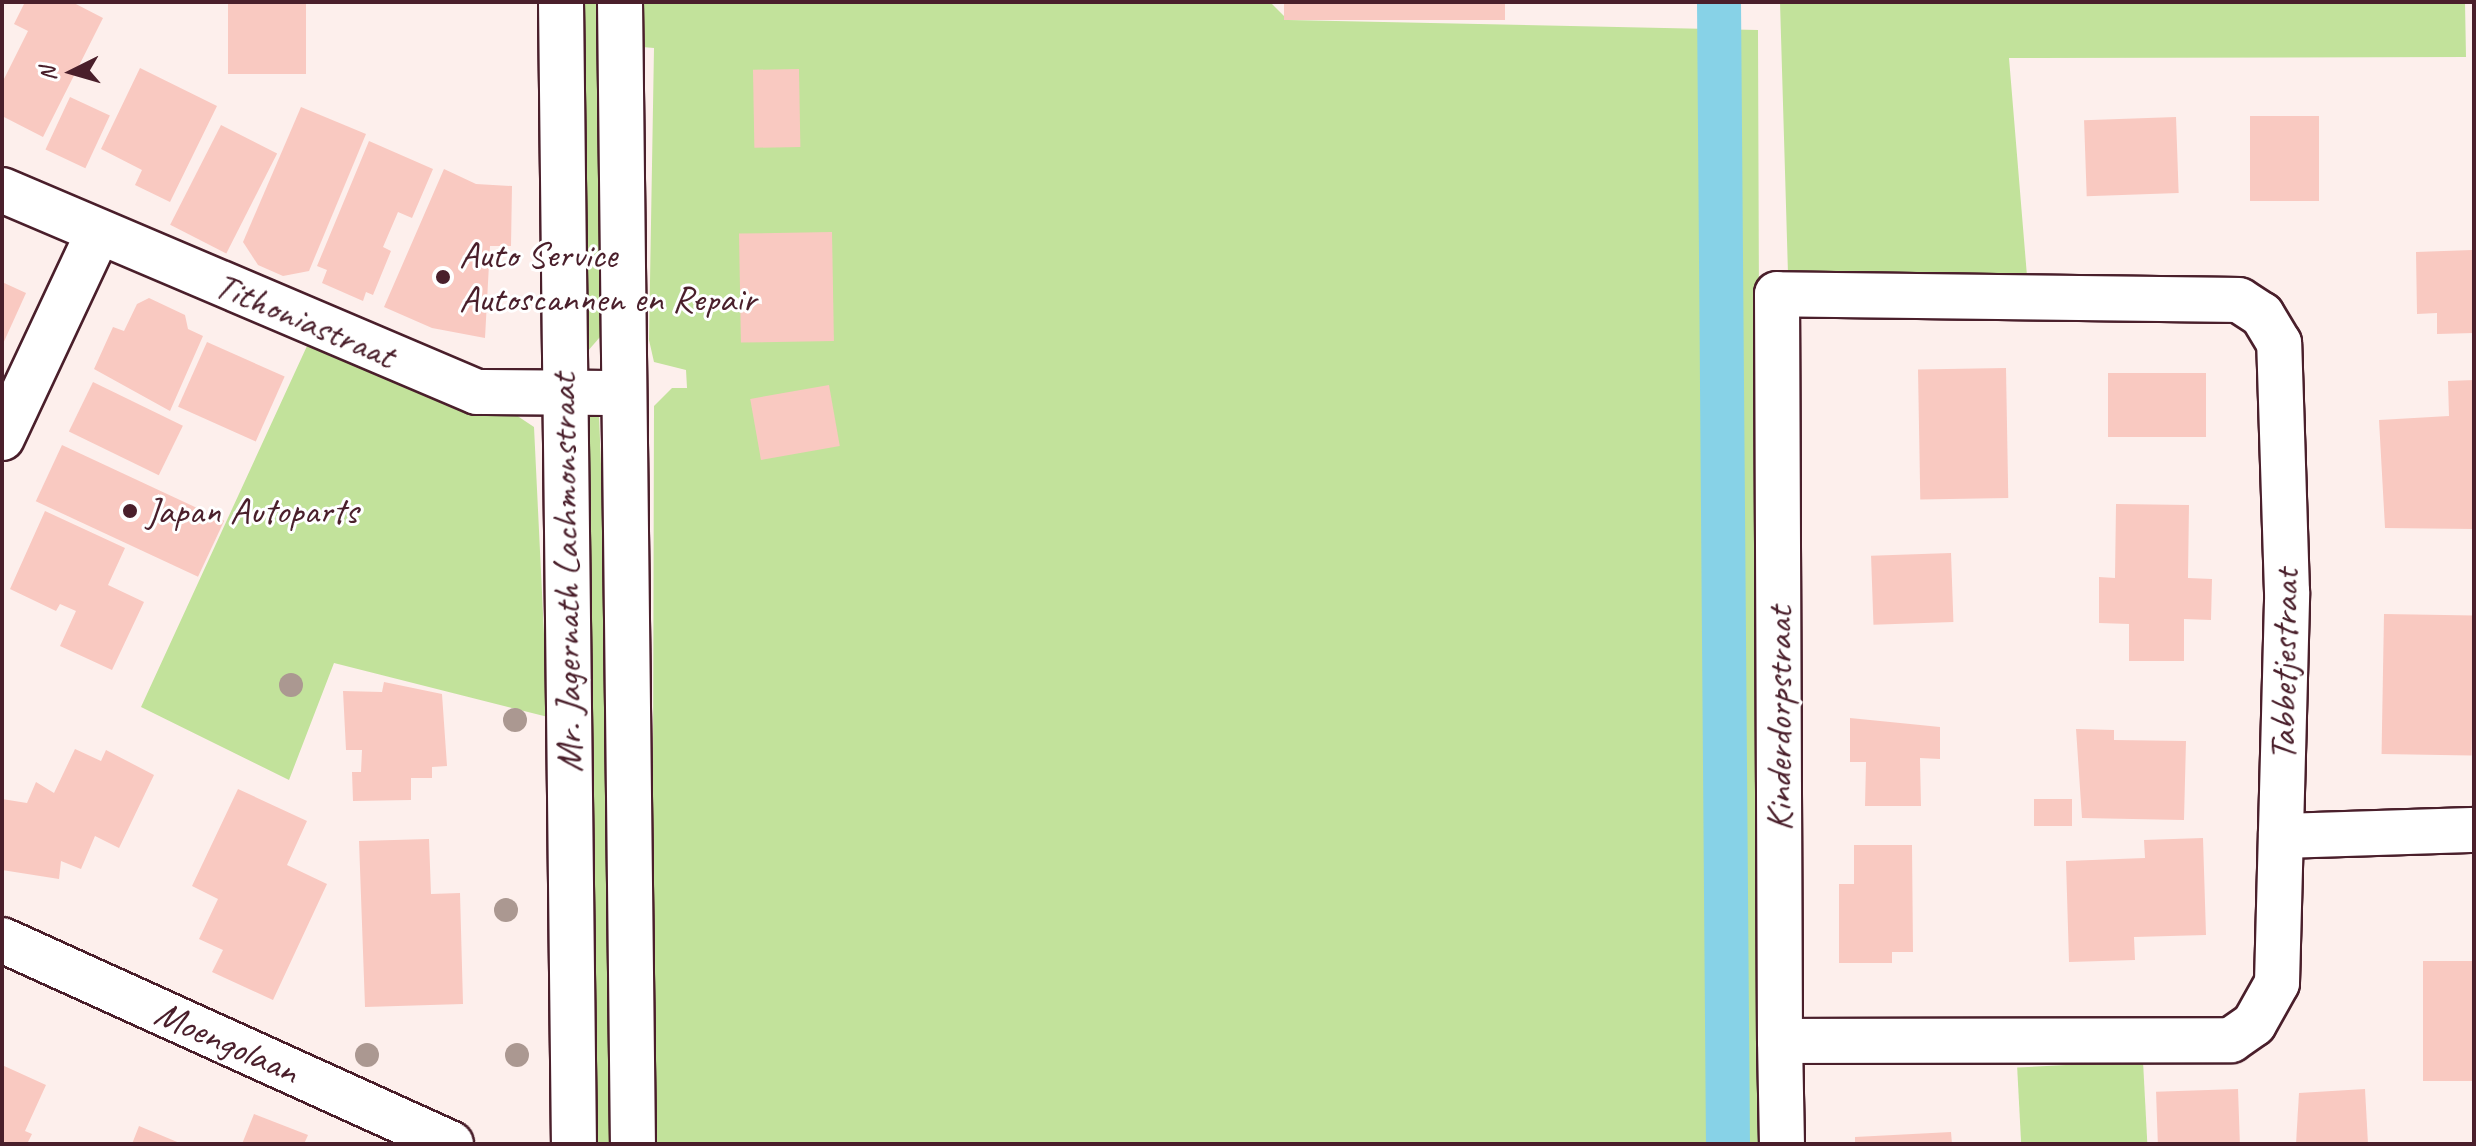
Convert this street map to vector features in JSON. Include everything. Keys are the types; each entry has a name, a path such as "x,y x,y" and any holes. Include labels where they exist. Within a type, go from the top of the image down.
{"street":[{"name":"Mr. Jagernath Lachmonstraat","path":"561,2 563,393 574,1144"},
{"name":"Mr. Jagernath Lachmonstraat","path":"620,2 620,393 633,1144"},
{"name":"Tithoniastraat","path":"2,190 477,392 620,393"},
{"path":"2,438 98,233"},
{"name":"Tabbetjestraat","path":"1777,294 2239,300 2262,315 2279,343 2287,592 2277,983 2254,1024 2231,1040 1780,1041"},
{"name":"Kinderdorpstraat","path":"1777,294 1782,1144"},
{"path":"2281,836 2474,830"},
{"name":"Moengolaan","path":"2,940 451,1144"}],"green space":[{"path":"578,2 602,2 600,337 587,352"},
{"path":"640,2 1270,2 1288,20 1758,30 1762,1144 652,1144 654,406 672,388 687,388 686,370 654,362 649,340 654,48 642,47"},
{"path":"1780,2 2465,2 2466,57 2009,58 2027,276 1788,274"},
{"path":"307,346 466,404 513,413 534,427 548,717 334,663 289,780 141,707"},
{"path":"585,409 599,416 604,537 612,1144 589,1144"},
{"path":"2143,1061 2147,1144 2021,1144 2017,1068"}],"building":[{"path":"25,2 72,2 103,18 43,137 2,116 2,83 28,31 14,24"},
{"path":"228,2 306,2 306,74 228,74"},
{"path":"1284,2 1505,2 1505,20 1284,20"},
{"path":"140,68 217,106 170,202 135,185 142,170 101,149"},
{"path":"799,69 800,147 754,148 753,70"},
{"path":"70,97 110,116 85,168 45,150"},
{"path":"301,107 366,134 309,271 283,276 258,265 243,242"},
{"path":"2250,116 2319,116 2319,201 2250,201"},
{"path":"2176,117 2179,193 2087,196 2084,120"},
{"path":"221,125 277,154 226,253 170,225"},
{"path":"369,141 433,169 412,218 398,212 383,247 391,251 373,295 366,292 363,301 322,283 327,270 317,266"},
{"name":"Auto Service Autoscannen en Repair","path":"444,169 476,184 512,186 511,246 490,246 485,338 432,328 384,307"},
{"path":"832,232 834,341 741,343 739,234"},
{"path":"2472,250 2474,333 2437,334 2437,313 2417,314 2416,252"},
{"path":"2,282 26,293 2,346"},
{"path":"149,298 185,315 188,329 203,336 170,411 94,369 113,327 124,331 137,304"},
{"path":"207,342 285,377 256,441 178,407"},
{"path":"2006,368 2008,498 1920,500 1918,370"},
{"path":"2108,373 2206,373 2206,437 2108,437"},
{"path":"2474,380 2474,529 2385,528 2379,420 2449,416 2448,381"},
{"path":"93,382 183,426 159,475 69,431"},
{"path":"829,385 840,446 761,460 750,399"},
{"name":"Japan Autoparts","path":"62,445 224,521 198,577 36,501"},
{"path":"2116,504 2189,505 2188,578 2212,579 2211,620 2184,619 2184,661 2129,661 2129,624 2099,623 2099,577 2115,578"},
{"path":"45,511 125,548 108,585 144,602 112,670 60,646 76,611 60,604 56,611 10,589"},
{"path":"1951,553 1953,622 1873,625 1871,556"},
{"path":"2384,614 2474,616 2472,756 2382,754"},
{"path":"384,682 442,694 447,766 432,767 432,778 411,778 411,800 353,801 352,772 361,772 362,750 346,750 343,691 382,692"},
{"path":"1850,718 1940,727 1940,759 1920,758 1921,806 1865,806 1866,762 1850,762"},
{"path":"2076,729 2114,730 2114,740 2186,741 2184,820 2082,818"},
{"path":"75,749 101,761 106,750 154,775 119,848 95,836 81,869 61,861 59,879 2,870 2,799 27,803 36,782 54,793"},
{"path":"238,789 307,821 287,865 327,884 273,1000 212,972 223,950 199,939 218,899 192,886"},
{"path":"2034,799 2072,799 2072,826 2034,826"},
{"path":"2203,838 2206,935 2134,937 2135,960 2069,962 2066,861 2145,858 2144,840"},
{"path":"429,839 431,894 460,893 463,1004 365,1007 359,841"},
{"path":"1854,845 1912,845 1913,952 1892,952 1892,963 1839,963 1839,884 1854,884"},
{"path":"2423,961 2474,961 2474,1081 2423,1081"},
{"path":"2,1065 46,1085 25,1131 32,1134 27,1144 2,1144"},
{"path":"2238,1089 2240,1144 2158,1144 2156,1092"},
{"path":"2365,1089 2368,1144 2296,1144 2299,1093"},
{"path":"254,1114 308,1135 304,1144 242,1144"},
{"path":"139,1126 182,1144 132,1144"},
{"path":"1951,1132 1952,1144 1855,1144 1855,1137"}],"waterway":[{"path":"1719,2 1728,1144"}],"place":[{"name":"Auto Service Autoscannen en Repair","path":"443,277"},
{"name":"Japan Autoparts","path":"130,511"}]}
